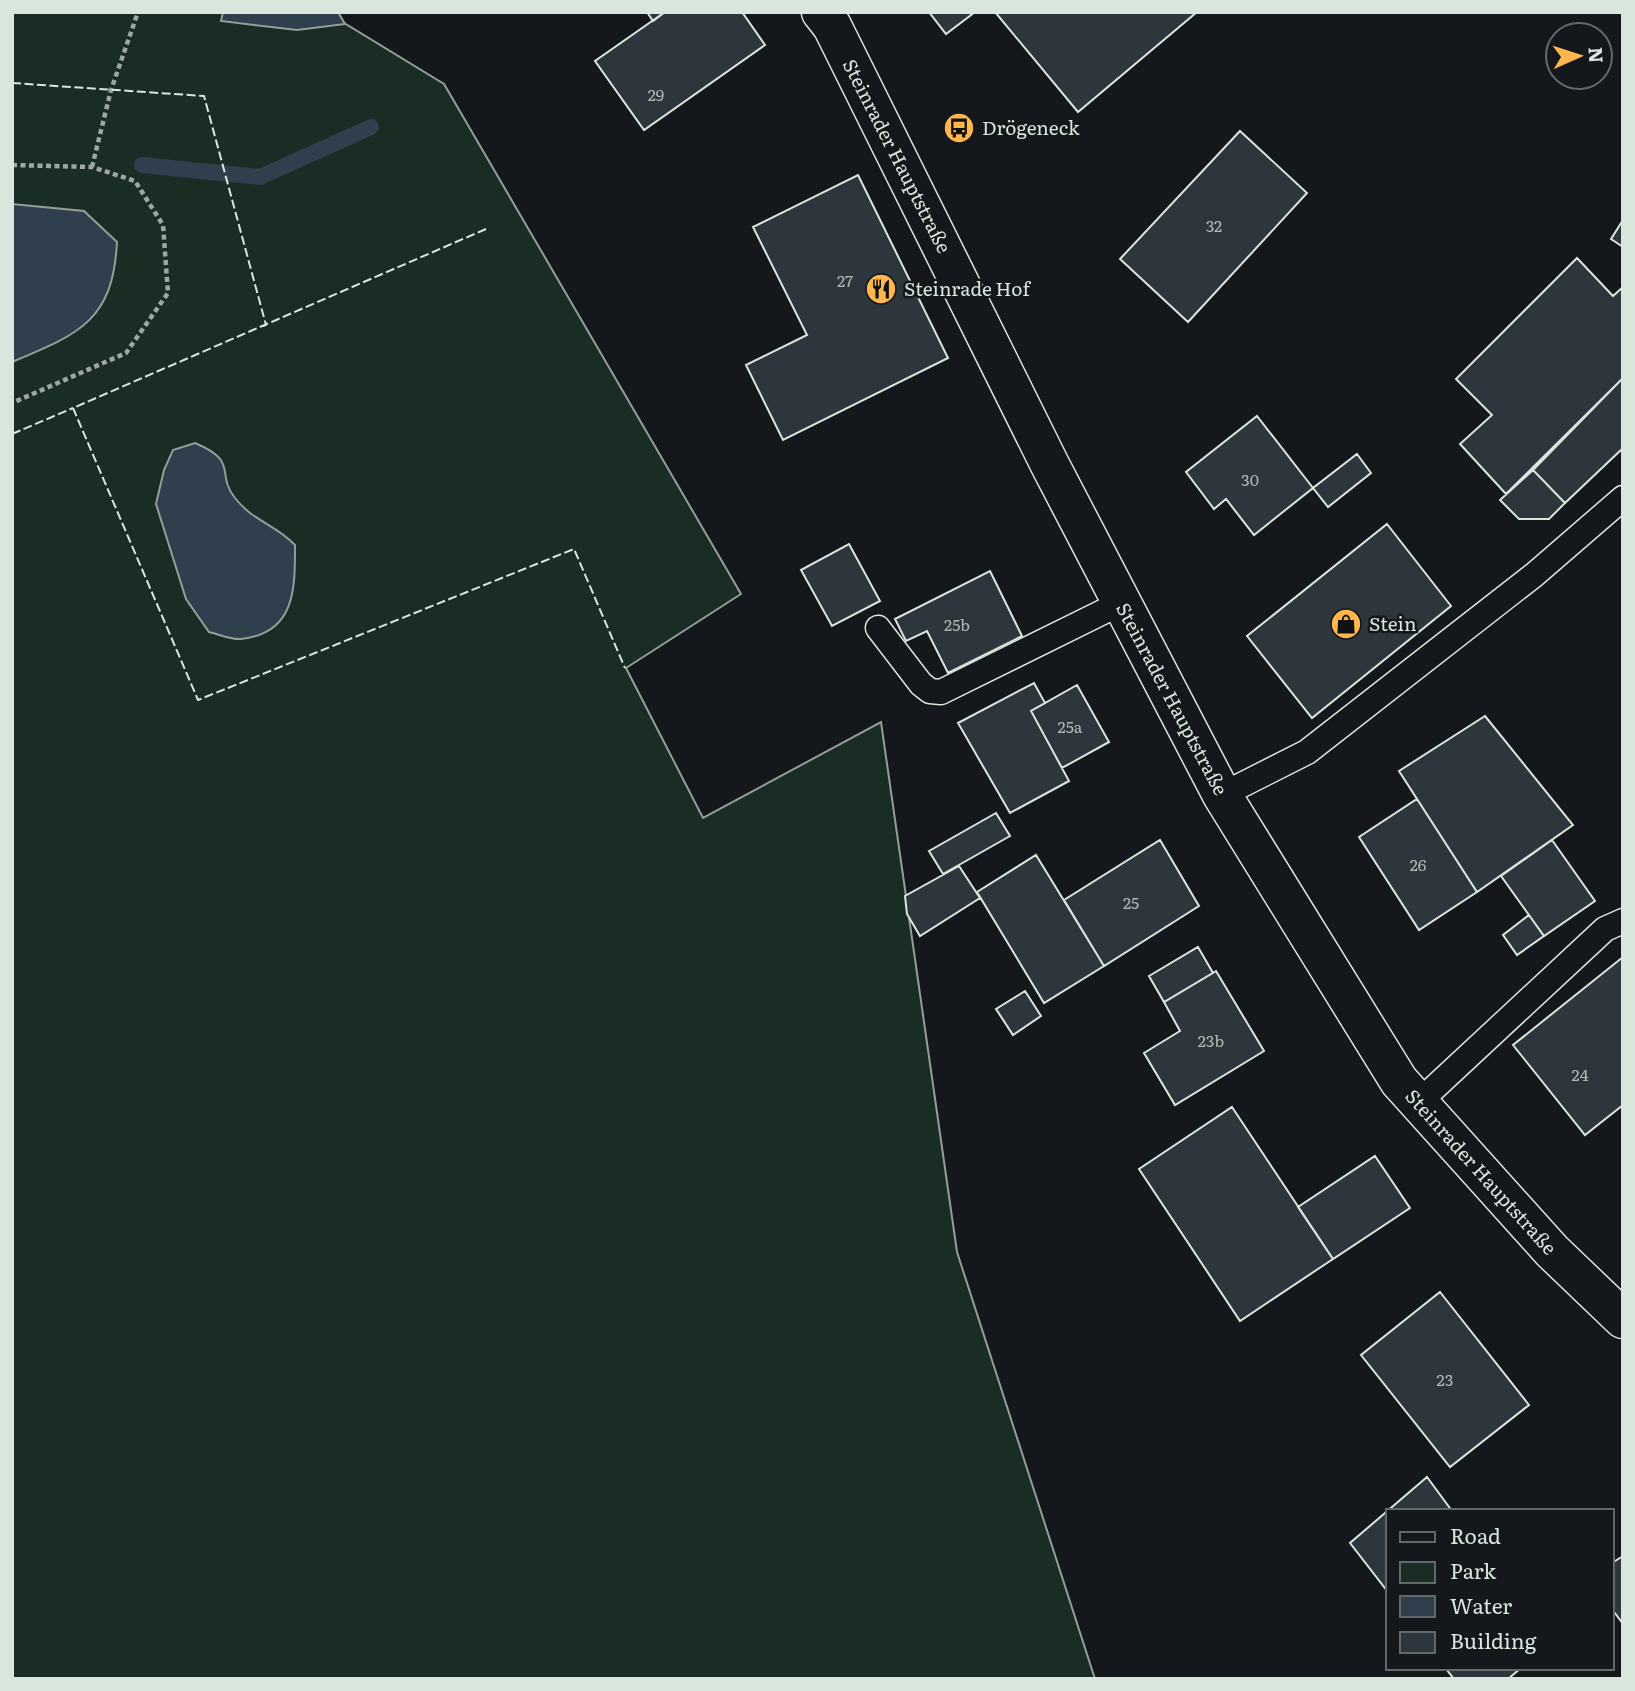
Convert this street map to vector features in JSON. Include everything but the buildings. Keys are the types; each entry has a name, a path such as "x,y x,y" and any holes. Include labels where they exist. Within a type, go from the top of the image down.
{"main road":[{"name":"Steinrader Hauptstraße","path":"821,12 832,26 1121,603 1222,795 1399,1081 1552,1251 1623,1319"}],"lane":[{"path":"1222,795 1307,752 1534,575 1623,498"},
{"path":"878,628 920,684 930,691 942,692 1121,603"},
{"path":"1419,1102 1605,929 1623,921"}],"path":[{"path":"92,167 111,90 138,12"},
{"path":"12,165 92,167 135,181 163,225 168,293 127,353 12,403"}],"green space":[{"path":"12,12 326,12 444,84 741,594 626,668 703,818 881,722 957,1252 1095,1679 12,1679"}],"water":[{"path":"223,12 338,12 345,24 297,30 221,21"},
{"path":"12,204 84,211 117,242 108,290 100,307 88,321 56,343 12,362"},
{"path":"195,443 209,450 222,462 229,489 242,506 295,545 294,577 289,606 273,628 259,635 237,639 209,632 186,599 156,504 164,470 173,450"}],"waterway":[{"path":"142,165 260,177 371,127"}],"fence":[{"path":"12,83 204,96 266,325 263,326"},
{"path":"486,229 73,408 198,700 574,549 625,668"},
{"path":"12,434 73,408"}],"place":[{"name":"Drögeneck","path":"959,128"},
{"name":"Steinrade Hof","path":"881,289"},
{"name":"Stein","path":"1346,624"}]}
